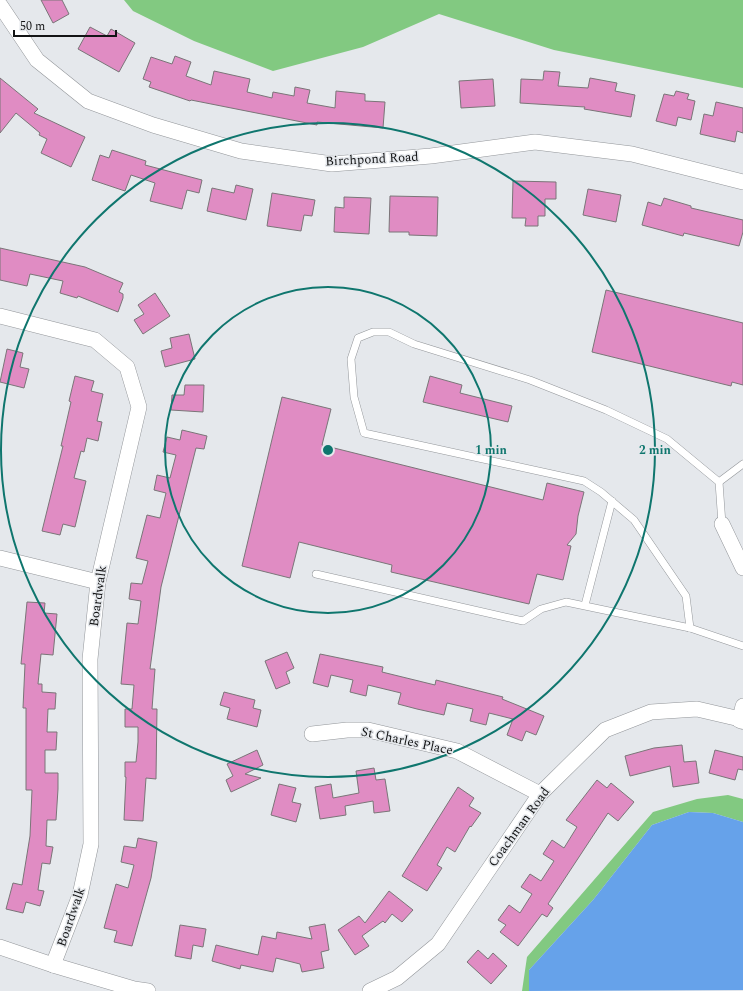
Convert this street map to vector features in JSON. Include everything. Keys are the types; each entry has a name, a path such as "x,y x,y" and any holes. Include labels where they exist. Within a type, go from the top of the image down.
{"street":[{"name":"Birchpond Road","path":"0,5 38,60 88,101 153,125 241,151 332,164 431,156 535,142 632,154 743,182"},
{"name":"Boardwalk","path":"0,316 95,340 127,367 139,407 98,582 90,658 91,844 80,895 53,965"},
{"path":"722,524 743,568"},
{"path":"0,558 98,582"},
{"name":"Coachman Road","path":"370,991 396,978 438,944 540,794 605,730 650,712 697,709 742,715"},
{"name":"St Charles Place","path":"312,734 347,730 368,730 457,751 540,794"},
{"path":"0,947 53,965 134,989 148,991"}],"lane":[{"path":"690,628 686,596 634,520 612,501 584,481 364,433 354,397 351,359 358,338 373,332 389,332 414,344 530,380 606,410 667,439 719,482 722,524"},
{"path":"719,482 743,464"},
{"path":"585,606 612,501"},
{"path":"316,574 523,621 541,609 566,602 690,628 743,646"}],"green space":[{"path":"124,0 743,0 743,88 554,50 439,14 363,47 273,71 194,41 133,11"},
{"path":"728,795 743,799 743,822 713,813 689,812 652,825 593,900 529,970 529,991 522,991 527,957 653,812 697,799"}],"water":[{"path":"689,812 713,813 743,822 743,990 529,991 529,970 593,900 652,825"}],"building":[{"path":"41,0 62,0 69,14 53,23"},
{"path":"90,27 107,36 111,29 135,43 119,72 78,49"},
{"path":"175,56 191,62 186,76 211,85 214,71 250,79 247,92 272,98 273,92 294,96 295,87 310,90 307,103 335,108 336,91 365,94 365,101 385,102 383,128 317,122 317,125 190,101 149,87 151,82 143,79 151,57 172,64"},
{"path":"544,71 560,72 558,86 588,88 590,78 617,83 615,91 635,95 631,117 584,109 585,107 520,103 521,79 543,80"},
{"path":"0,78 38,109 34,113 85,137 71,167 41,153 47,139 39,135 40,133 16,113 0,133"},
{"path":"493,79 495,106 461,108 459,81"},
{"path":"676,91 689,94 687,99 695,101 691,120 678,117 676,126 656,121 664,94 674,96"},
{"path":"716,102 743,108 743,133 737,131 735,142 700,134 704,114 713,116"},
{"path":"112,150 146,161 145,165 202,180 199,193 187,190 182,209 150,201 155,183 131,175 125,191 92,180 100,155 109,158"},
{"path":"513,181 556,182 556,199 545,199 545,216 538,216 538,226 525,226 526,218 512,218"},
{"path":"236,185 253,189 246,220 207,211 212,188 234,193"},
{"path":"588,189 621,195 616,222 583,215"},
{"path":"272,193 315,200 312,216 304,215 301,231 267,226"},
{"path":"390,196 438,197 437,236 409,235 409,232 389,232"},
{"path":"344,197 371,198 369,234 334,232 335,207 344,208"},
{"path":"664,198 691,206 691,208 743,220 743,232 739,246 684,233 683,236 642,225 648,202 661,206"},
{"path":"0,248 85,267 123,283 119,292 123,294 123,298 118,312 78,296 77,298 60,293 63,281 30,274 27,286 0,280"},
{"path":"606,290 743,323 743,385 732,382 731,386 592,352"},
{"path":"155,293 170,316 143,334 134,320 144,314 138,305"},
{"path":"189,334 195,359 165,367 161,351 172,348 170,338"},
{"path":"7,349 23,353 20,367 29,369 24,388 0,382"},
{"path":"75,376 94,381 91,391 103,394 97,421 102,422 98,441 87,438 84,452 81,451 74,478 86,481 75,527 63,524 60,535 42,531 63,446 61,446"},
{"path":"430,376 462,385 460,393 512,406 508,422 423,402"},
{"path":"185,385 204,385 203,412 171,410 172,395 184,395"},
{"path":"282,397 331,409 322,445 543,500 547,483 584,492 578,516 576,534 567,545 571,546 563,580 537,574 529,604 391,572 392,565 299,542 290,578 242,566"},
{"path":"182,430 207,436 204,449 196,448 161,587 150,669 155,669 152,709 157,709 156,779 146,778 143,821 124,820 126,777 125,762 136,762 138,742 138,727 125,727 125,709 132,709 134,685 121,684 127,623 138,624 141,601 129,599 131,583 142,584 148,561 136,558 147,515 160,518 166,493 154,490 157,475 170,478 176,455 163,452 167,437 180,440"},
{"path":"27,602 45,603 44,613 57,614 53,655 41,654 38,684 42,684 42,692 56,693 55,709 48,709 47,732 57,732 56,750 45,750 45,773 58,773 58,789 56,820 47,820 46,846 53,847 50,864 42,863 38,890 44,891 40,906 26,902 23,913 6,909 13,883 22,885 30,836 32,790 26,790 26,708 23,708 25,664 21,664"},
{"path":"287,652 294,668 286,672 290,683 276,689 265,661"},
{"path":"320,654 383,667 382,672 435,685 436,680 503,697 502,699 544,716 536,735 526,731 522,741 507,735 513,719 489,713 486,725 470,721 473,709 447,703 444,715 417,709 398,704 401,693 368,685 366,696 350,692 353,680 331,675 328,687 313,683"},
{"path":"224,692 255,700 253,708 261,710 257,727 227,719 230,708 220,705"},
{"path":"682,745 684,762 696,761 699,783 673,787 670,766 630,776 625,756 654,748"},
{"path":"257,750 263,765 245,774 261,778 231,792 226,780 233,776 227,764"},
{"path":"715,750 743,757 743,770 738,769 735,780 709,773"},
{"path":"374,768 376,780 385,779 390,811 374,813 373,801 345,806 346,815 320,819 315,787 331,784 333,798 359,793 356,771"},
{"path":"597,780 607,788 611,783 634,802 618,821 608,813 548,904 553,908 547,917 542,914 518,946 500,932 506,925 498,920 509,905 520,913 532,894 521,887 530,874 541,881 554,861 543,854 552,840 564,848 577,827 566,820"},
{"path":"279,784 296,788 292,802 301,804 296,822 271,815"},
{"path":"458,787 474,798 469,806 481,813 471,827 470,826 455,852 447,847 437,865 442,868 427,891 402,876"},
{"path":"138,838 157,842 151,878 132,946 114,942 117,931 104,928 116,884 128,888 134,865 121,862 124,846 136,848"},
{"path":"389,891 413,910 402,922 392,914 385,923 383,921 362,936 369,946 355,955 338,930 359,916 365,923"},
{"path":"325,924 329,950 321,952 324,968 302,972 300,964 276,958 273,972 241,965 240,969 212,961 216,945 258,955 262,936 276,939 277,932 312,939 309,927"},
{"path":"180,925 206,929 203,947 193,945 191,959 175,956"},
{"path":"478,950 488,959 493,953 507,966 491,984 467,962"}]}
